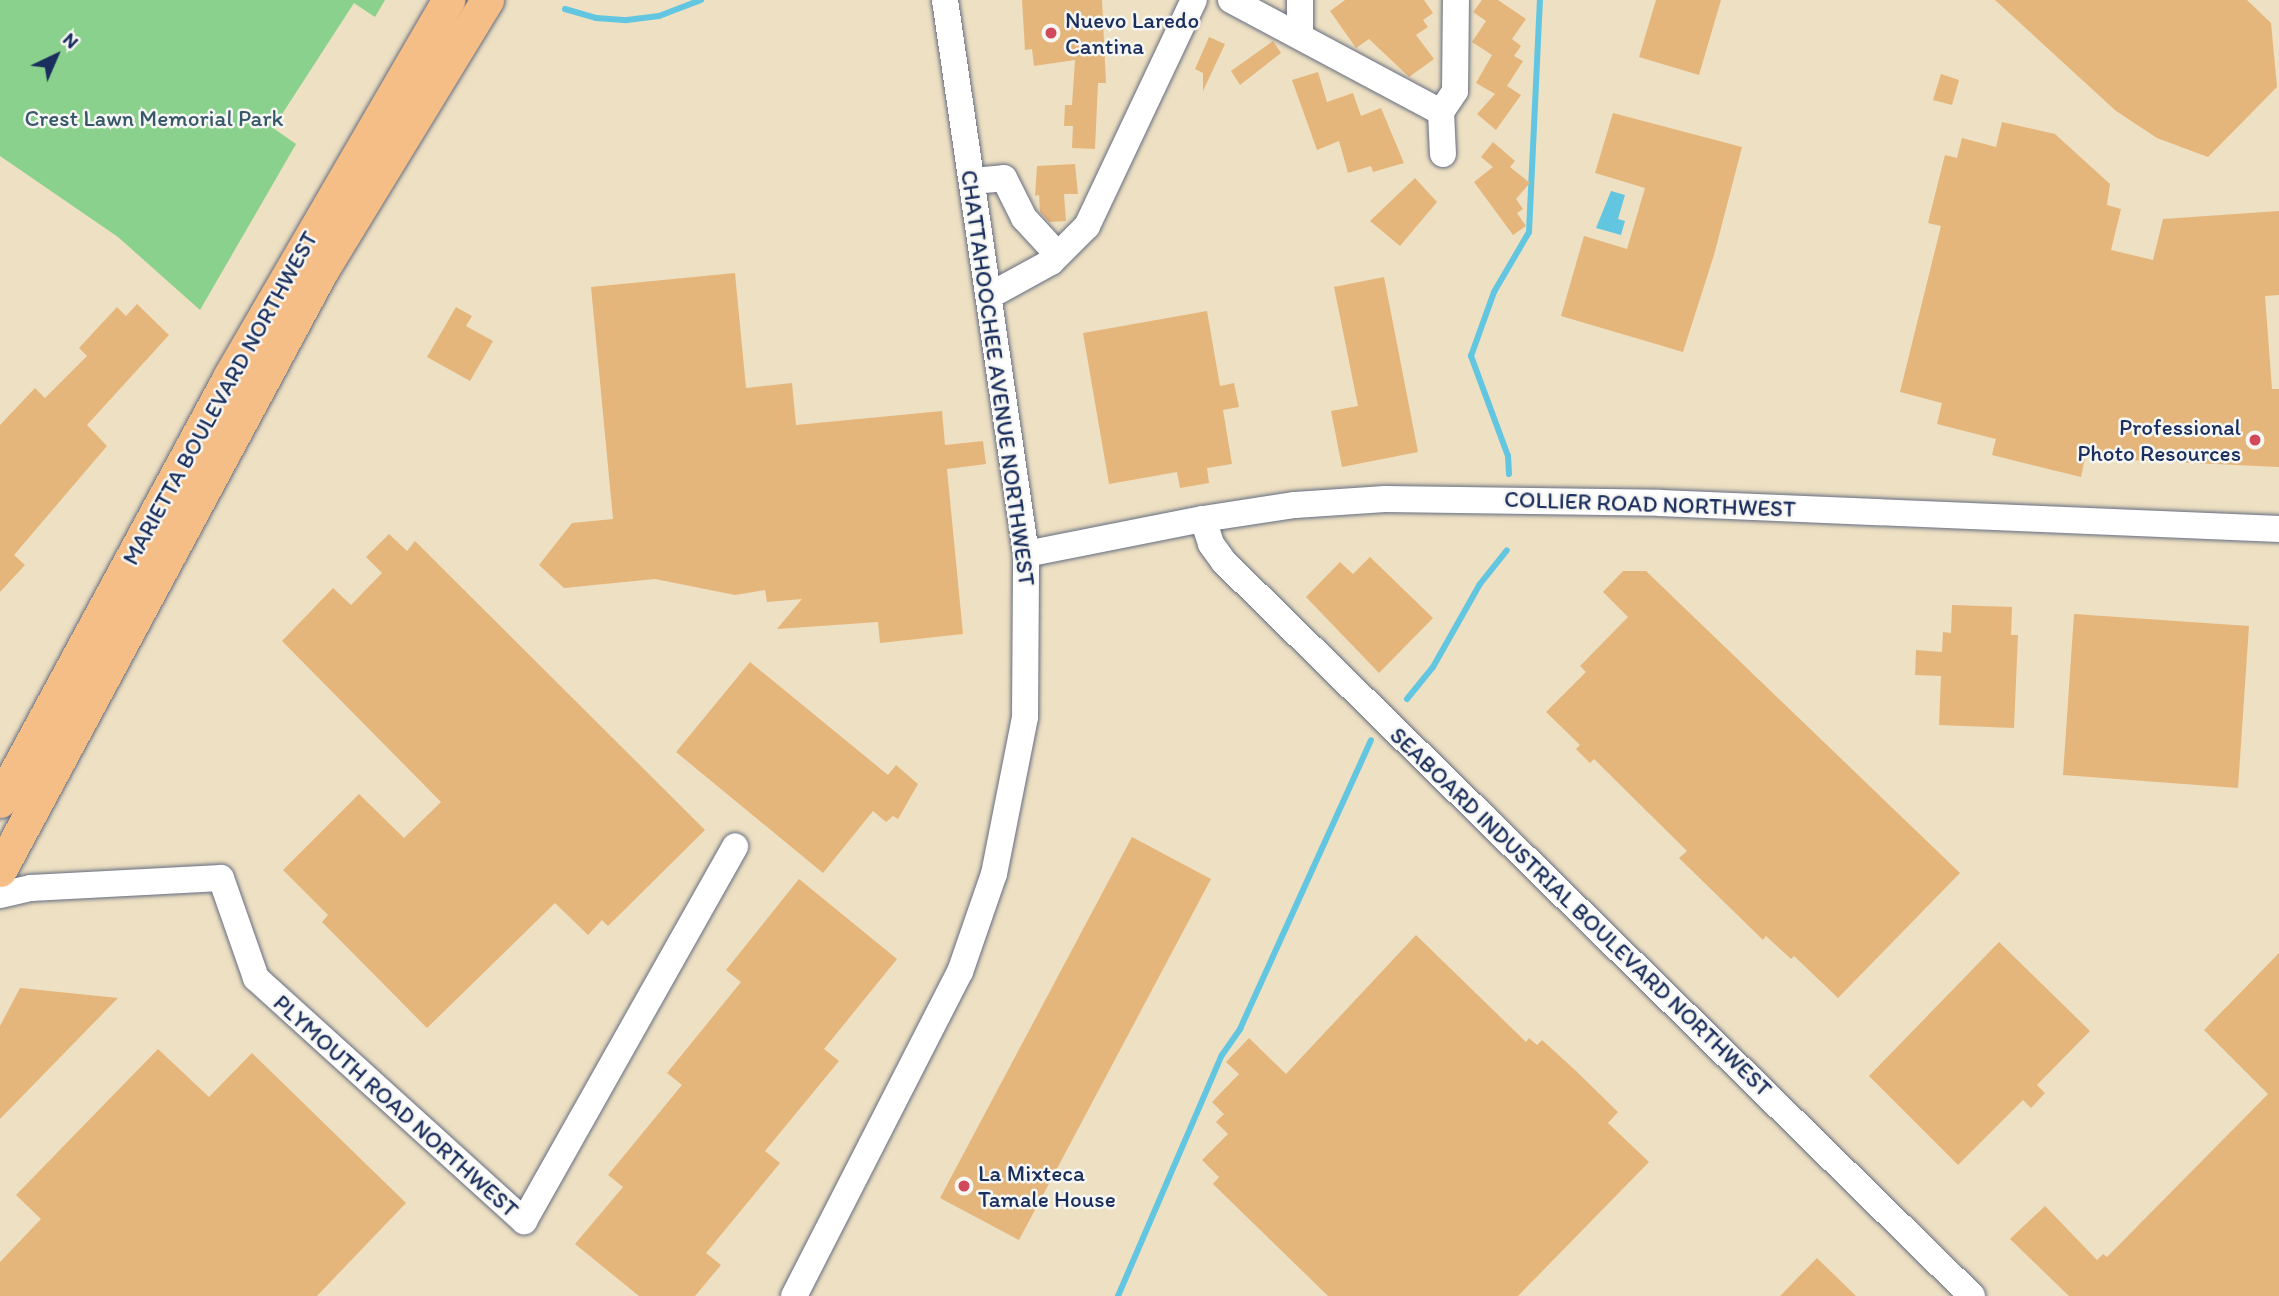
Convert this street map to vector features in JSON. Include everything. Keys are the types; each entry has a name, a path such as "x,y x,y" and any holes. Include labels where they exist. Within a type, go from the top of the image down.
{"main road":[{"name":"MARIETTA BOULEVARD NORTHWEST","path":"0,801 229,377 448,0"},
{"path":"0,870 321,272 487,0"}],"street":[{"name":"CHATTAHOOCHEE AVENUE NORTHWEST","path":"806,1292 960,972 994,874 1025,717 1026,554 945,0"},
{"path":"989,296 1058,255 1087,226 1194,0"},
{"path":"1231,0 1441,112"},
{"path":"1300,0 1300,36"},
{"path":"1443,154 1441,112 1455,91 1456,0"},
{"path":"972,181 1004,178 1024,218 1058,255"},
{"name":"COLLIER ROAD NORTHWEST","path":"1026,554 1203,519 1294,505 1472,497 2279,529"},
{"name":"SEABOARD INDUSTRIAL BOULEVARD NORTHWEST","path":"1203,519 1211,544 1224,562 1972,1296"},
{"name":"PLYMOUTH ROAD NORTHWEST","path":"0,895 31,888 221,878 256,978 524,1221 735,846"}],"green space":[{"name":"Crest Lawn Memorial Park","path":"0,0 385,0 375,17 354,3 273,128 296,144 200,310 118,237 0,156"}],"water":[{"path":"1611,191 1625,195 1618,219 1625,221 1621,235 1596,228"}],"building":[{"path":"1022,0 1102,0 1106,83 1098,83 1095,149 1072,148 1073,126 1064,126 1065,105 1072,105 1075,60 1034,66 1032,49 1025,50"},
{"path":"1345,0 1424,0 1433,13 1423,20 1428,27 1416,35 1434,59 1409,77 1369,39 1356,48 1330,11"},
{"path":"1482,0 1498,0 1526,19 1512,39 1521,46 1514,56 1523,61 1507,86 1521,95 1496,130 1477,114 1495,94 1476,83 1492,55 1472,42 1486,21 1473,12"},
{"path":"1656,0 1721,0 1699,75 1639,57"},
{"path":"1995,0 2247,0 2271,23 2277,87 2208,157 2157,138 2116,111"},
{"path":"1209,37 1225,44 1203,91 1203,73 1195,69"},
{"path":"1273,41 1281,53 1240,85 1231,71"},
{"path":"1318,72 1327,102 1353,93 1361,116 1381,108 1404,163 1373,172 1371,166 1348,173 1339,141 1317,150 1292,80"},
{"path":"1941,74 1959,80 1952,105 1933,100"},
{"path":"1613,113 1742,147 1714,255 1683,352 1561,316 1584,236 1627,249 1645,188 1595,173"},
{"path":"2002,122 2055,134 2110,184 2107,205 2121,209 2111,250 2153,260 2163,219 2279,211 2279,295 2265,296 2272,389 2279,389 2279,467 2085,458 2081,477 1992,455 1996,439 1937,424 1942,403 1900,392 1941,226 1928,223 1945,155 1957,158 1962,138 1996,147"},
{"path":"1493,142 1515,161 1510,167 1530,183 1516,199 1523,209 1517,213 1526,226 1513,235 1474,182 1493,167 1481,157"},
{"path":"1075,164 1078,194 1064,194 1066,221 1049,222 1040,212 1039,195 1035,196 1037,166"},
{"path":"1415,178 1437,202 1400,246 1370,221"},
{"path":"735,273 746,388 792,383 796,425 942,411 945,445 983,441 986,464 947,469 963,634 880,643 878,622 777,629 802,599 767,602 765,590 735,595 655,579 564,588 539,565 572,523 613,519 591,287"},
{"path":"1384,277 1418,452 1342,467 1331,411 1358,406 1334,287"},
{"path":"137,304 169,335 87,425 107,446 14,555 25,565 0,592 0,425 35,388 45,398 87,356 79,348 117,307 126,316"},
{"path":"456,307 472,316 466,326 493,341 470,381 427,357"},
{"path":"1207,311 1220,386 1234,383 1239,407 1223,410 1232,464 1207,468 1209,483 1180,488 1177,472 1109,484 1083,333"},
{"path":"389,534 407,551 415,541 705,830 608,926 602,920 588,935 555,903 427,1028 322,922 328,915 283,870 359,794 404,838 441,802 282,641 333,588 351,605 382,573 366,557"},
{"path":"1370,557 1433,618 1379,673 1306,597 1340,562 1353,574"},
{"path":"1623,571 1646,571 1960,873 1838,998 1794,956 1791,959 1766,936 1763,940 1679,858 1687,851 1594,759 1590,763 1576,749 1580,745 1546,712 1586,672 1580,666 1628,617 1603,592"},
{"path":"1952,605 2012,607 2011,635 2018,635 2014,728 1939,725 1941,676 1915,675 1916,650 1942,652 1943,632 1951,633"},
{"path":"2074,614 2249,626 2238,788 2063,775"},
{"path":"750,662 888,775 896,765 918,784 898,819 893,816 886,822 873,811 823,873 676,752"},
{"path":"1132,837 1211,879 1019,1240 940,1198"},
{"path":"799,879 897,959 824,1049 839,1061 765,1151 780,1163 706,1253 721,1265 695,1296 639,1296 575,1244 623,1187 608,1175 682,1085 667,1073 741,982 726,970"},
{"path":"1416,935 1526,1042 1529,1038 1537,1045 1542,1040 1575,1070 1618,1112 1608,1123 1649,1162 1518,1296 1328,1296 1213,1184 1219,1177 1202,1160 1228,1134 1216,1122 1224,1114 1212,1102 1239,1074 1226,1062 1249,1038 1286,1074"},
{"path":"1999,942 2090,1031 2037,1085 2045,1093 2031,1108 2023,1100 1958,1165 1869,1076"},
{"path":"2279,953 2279,1296 2069,1296 2010,1239 2045,1206 2097,1260 2103,1254 2107,1257 2268,1094 2204,1030"},
{"path":"20,988 118,998 0,1119 0,1026"},
{"path":"158,1049 209,1097 252,1053 406,1203 317,1296 0,1296 0,1262 41,1219 16,1195"},
{"path":"1817,1258 1856,1296 1780,1296"}],"waterway":[{"path":"565,9 596,18 627,20 659,16 701,0"},
{"path":"1509,474 1508,456 1471,356 1494,292 1529,232 1540,0"},
{"path":"1407,699 1433,667 1480,584 1507,550"},
{"path":"1118,1296 1222,1055 1240,1029 1371,740"}],"place":[{"name":"Nuevo Laredo Cantina","path":"1051,33"},
{"name":"Professional Photo Resources","path":"2255,440"},
{"name":"La Mixteca Tamale House","path":"964,1186"}]}
